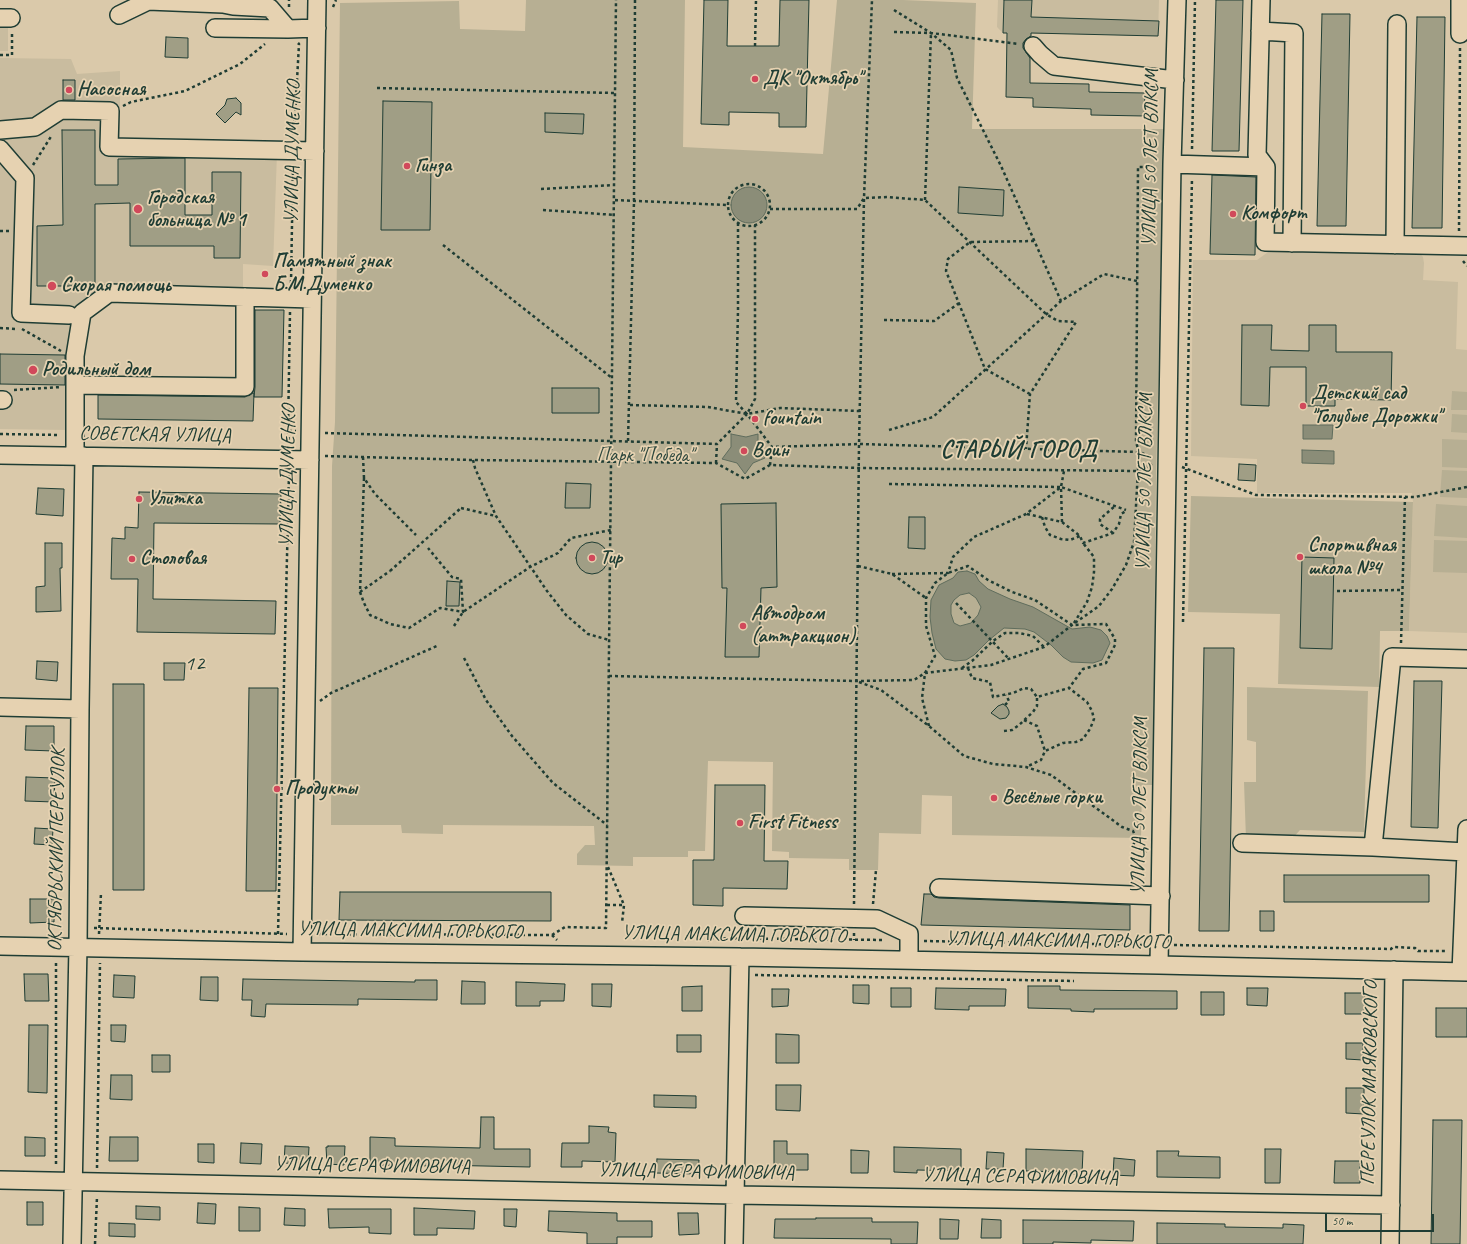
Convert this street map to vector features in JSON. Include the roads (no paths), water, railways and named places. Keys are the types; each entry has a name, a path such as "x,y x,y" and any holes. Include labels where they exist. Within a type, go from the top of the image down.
{"street":[{"path":"119,15 148,0 223,4 233,3 270,8 288,29"},
{"name":"УЛИЦА ДУМЕНКО","path":"302,952 316,458 310,432 317,0"},
{"name":"УЛИЦА 50 ЛЕТ ВЛКСМ","path":"1160,965 1164,461 1177,0"},
{"path":"1261,0 1257,155 1266,167 1265,242 1463,246"},
{"path":"1460,0 1460,34"},
{"path":"1395,245 1397,24"},
{"path":"215,28 317,28"},
{"path":"1260,31 1294,33 1292,243"},
{"path":"1033,46 1054,66 1175,80"},
{"path":"0,130 34,127 61,110 110,111 109,147 315,150"},
{"path":"0,149 25,178 21,313 69,315"},
{"path":"1172,164 1266,167"},
{"name":"ОКТЯБРЬСКИЙ ПЕРЕУЛОК","path":"72,1244 64,1182 78,953 80,456 75,435 71,386 82,313 109,293 312,299"},
{"path":"71,386 245,387 245,297"},
{"name":"СОВЕТСКАЯ УЛИЦА","path":"0,455 289,460 316,458"},
{"path":"1373,847 1392,657 1467,659"},
{"path":"0,707 80,709"},
{"path":"1464,972 1462,951 1467,829"},
{"path":"1242,843 1373,847 1466,852"},
{"path":"939,888 1161,896"},
{"path":"744,916 877,919 909,934 909,960"},
{"name":"УЛИЦА МАКСИМА ГОРЬКОГО","path":"0,946 78,953 99,947 302,952 909,960 1464,972"},
{"path":"734,1244 740,957"},
{"name":"ПЕРЕУЛОК МАЯКОВСКОГО","path":"1390,1244 1394,970"},
{"name":"УЛИЦА СЕРАФИМОВИЧА","path":"0,1180 735,1195 1391,1204"}],"place":[{"name":"ДК \"Октябрь\"","path":"755,79"},
{"name":"Насосная","path":"69,90"},
{"name":"Гинза","path":"407,166"},
{"name":"Городская больница № 1","path":"138,209"},
{"name":"Комфорт","path":"1233,214"},
{"name":"Памятный знак Б.М.Думенко","path":"265,274"},
{"name":"Скорая помощь","path":"52,286"},
{"name":"Родильный дом","path":"33,370"},
{"name":"Детский сад \"Голубые Дорожки\"","path":"1303,406"},
{"name":"fountain","path":"755,419"},
{"name":"Воин","path":"744,451"},
{"name":"Улитка","path":"139,499"},
{"name":"Спортивная школа №4","path":"1300,557"},
{"name":"Тир","path":"592,558"},
{"name":"Столовая","path":"132,559"},
{"name":"Автодром (аттракцион)","path":"743,626"},
{"name":"Продукты","path":"277,789"},
{"name":"Весёлые горки","path":"994,798"},
{"name":"First Fitness","path":"740,823"}],"district":[{"name":"СТАРЫЙ ГОРОД","path":"1019,451"},
{"name":"12","path":"195,664"}],"park label":[{"name":"Парк \"Победа\"","path":"645,456"}]}
